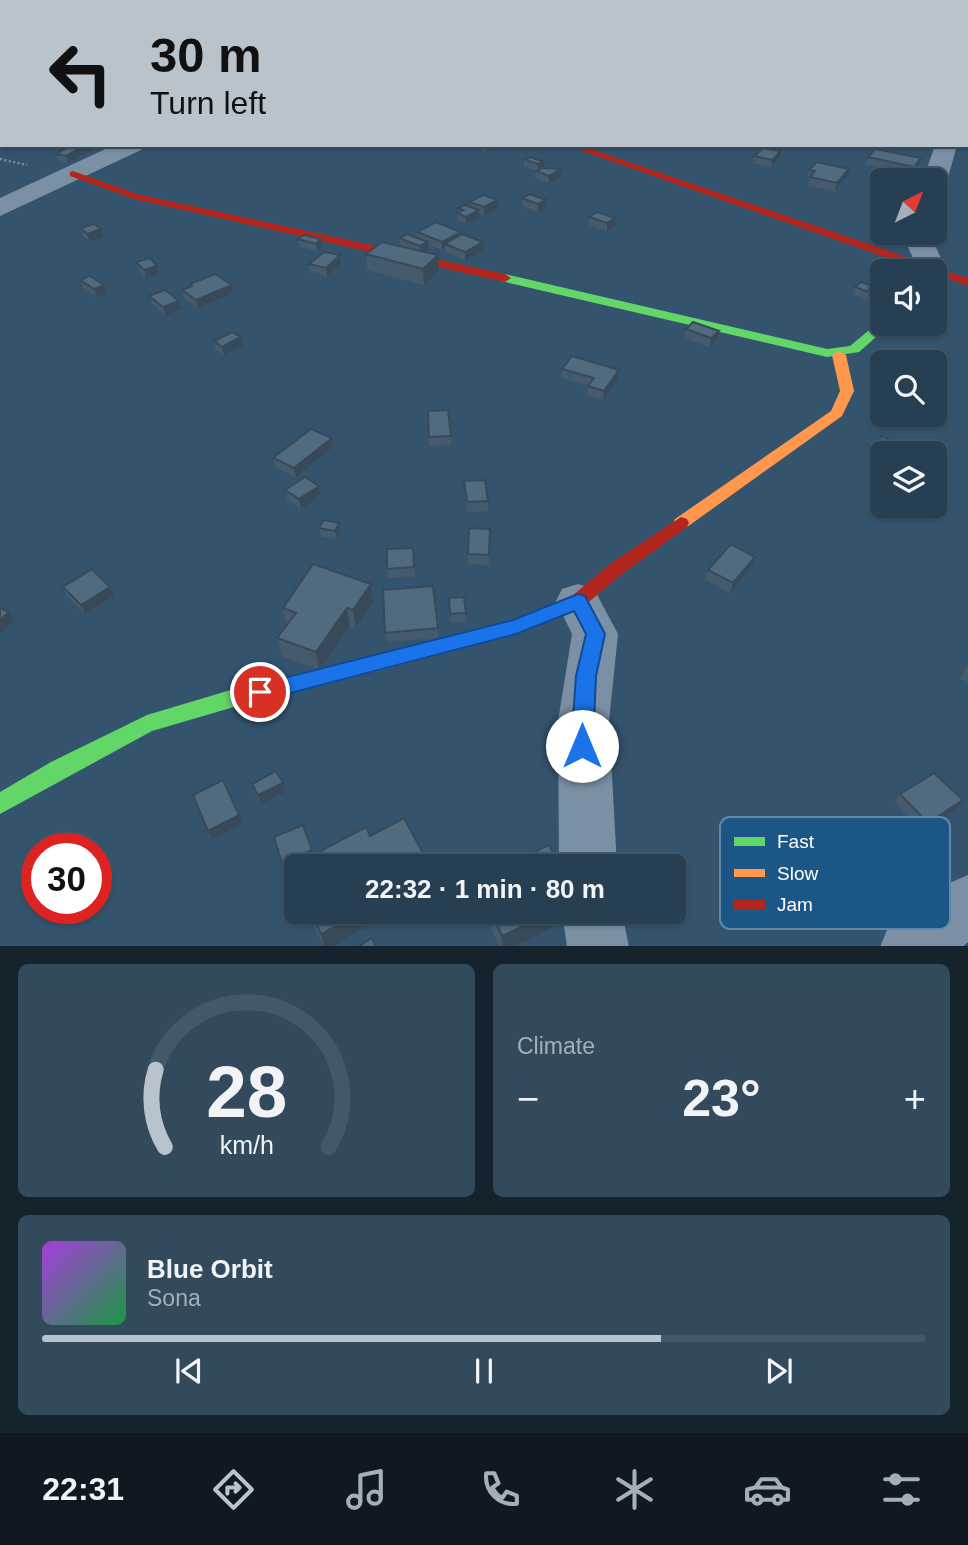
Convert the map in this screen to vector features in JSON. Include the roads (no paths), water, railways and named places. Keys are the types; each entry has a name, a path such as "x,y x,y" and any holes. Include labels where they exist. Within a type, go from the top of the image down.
{"street":[{"path":"575,147 897,259"},
{"path":"939,168 945,147"},
{"path":"0,208 73,174 112,150"},
{"path":"73,174 134,196 839,355 851,353 871,336"},
{"path":"947,276 968,282"},
{"path":"0,804 59,769 147,724 234,698 312,681 516,626 578,601 616,569 837,413 847,391 839,355"},
{"path":"578,601 596,634 586,676 581,723 588,854"},
{"path":"950,918 968,905"},
{"path":"594,924 597,946"},
{"path":"912,946 935,929"}]}
